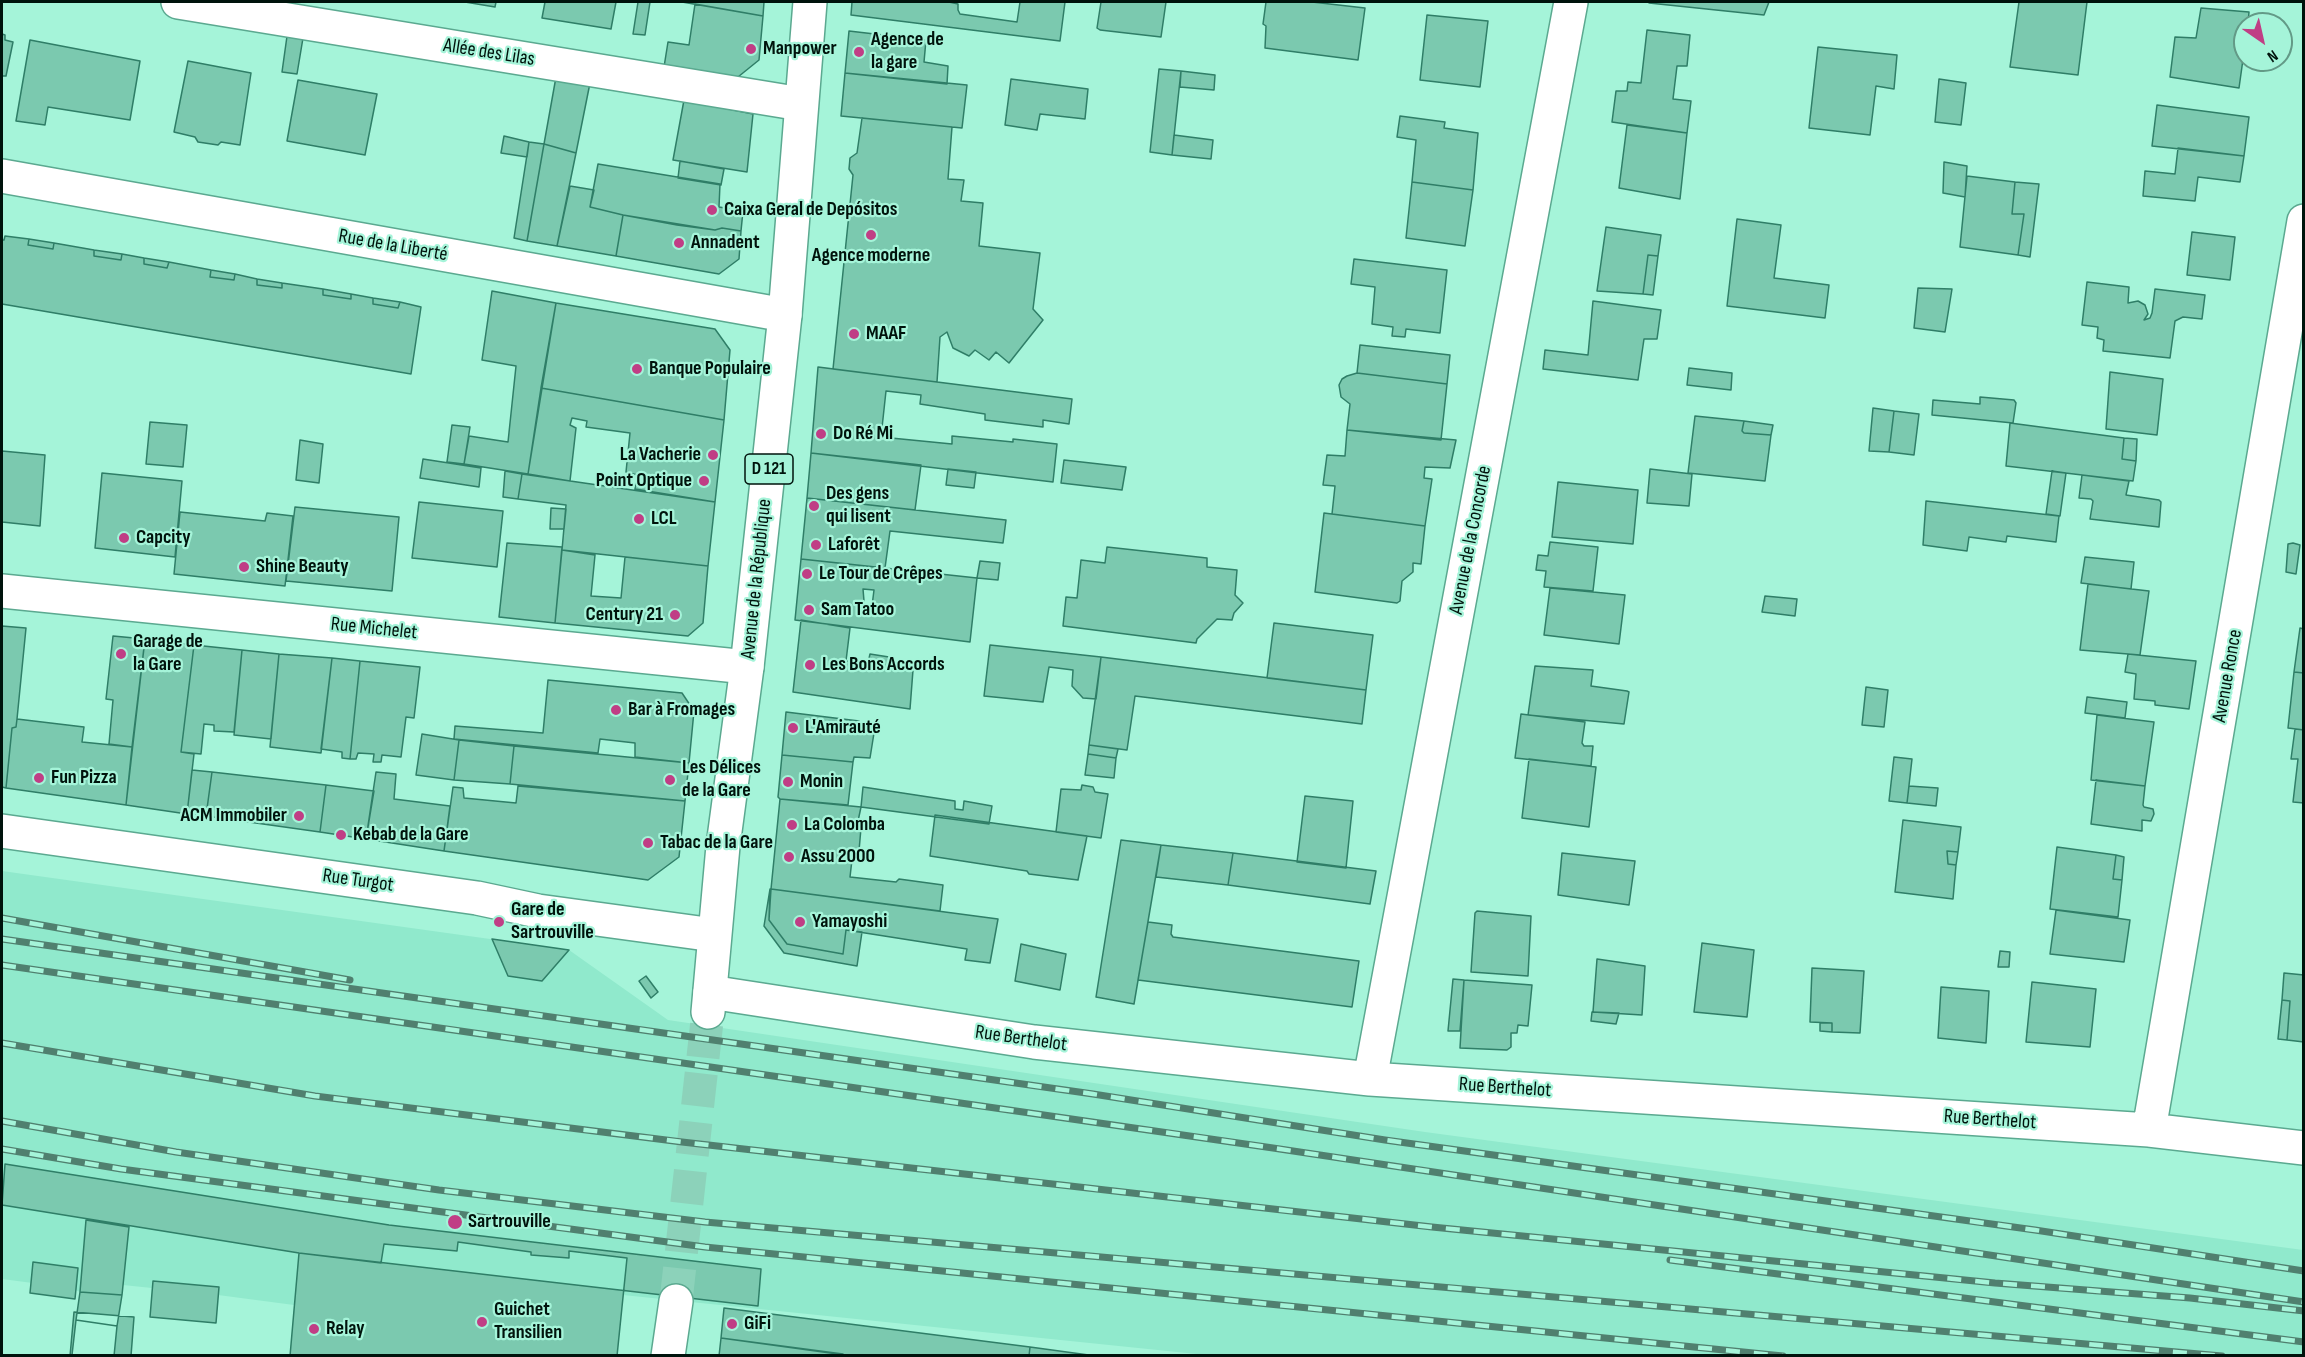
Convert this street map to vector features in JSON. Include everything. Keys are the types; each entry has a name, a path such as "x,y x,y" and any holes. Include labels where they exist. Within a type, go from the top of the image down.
{"street":[{"name":"Allée des Lilas","path":"178,2 801,104"},
{"name":"Avenue de la République","path":"709,1002 723,846 747,667 785,315 810,2"},
{"name":"Avenue de la Concorde","path":"1370,1079 1571,2"},
{"name":"Rue de la Liberté","path":"2,176 785,315"},
{"name":"Avenue Ronce","path":"2149,1130 2304,221"},
{"name":"Rue Michelet","path":"2,591 747,667"},
{"name":"Rue Turgot","path":"2,831 477,898 538,911 714,935"},
{"name":"Rue Berthelot","path":"709,1002 1034,1042 1370,1079 2149,1130 2304,1148"},
{"path":"668,1356 676,1301"}],"shaded area":[{"path":"2,871 569,950 668,1020 1425,1132 2303,1250 2304,1355 1216,1356 623,1295 617,1355 290,1356 294,1305 218,1295 216,1323 150,1317 152,1288 123,1285 122,1295 80,1292 71,1288 2,1279"}],"building":[{"path":"465,2 496,2 495,7"},
{"path":"545,2 616,2 611,29 542,18"},
{"path":"638,2 650,2 645,35 633,34"},
{"path":"682,2 764,2 763,16"},
{"path":"852,2 949,2 958,4 960,14 1017,22 1020,2 1065,2 1060,41 851,15"},
{"path":"1101,2 1166,2 1161,37 1100,30 1097,28"},
{"path":"1266,2 1312,2 1365,8 1358,60 1265,48 1266,26 1263,24"},
{"path":"1650,2 1769,2 1764,15"},
{"path":"2019,2 2087,2 2078,75 2010,67"},
{"path":"695,4 763,16 759,60 733,81 664,67 668,42 689,45"},
{"path":"2201,8 2249,12 2233,12 2233,72 2241,72 2239,88 2170,77 2175,37 2196,38"},
{"path":"1427,15 1488,21 1480,87 1420,80"},
{"path":"288,29 304,32 297,74 282,72"},
{"path":"1647,30 1690,35 1687,66 1677,66 1673,99 1691,101 1687,133 1612,122 1616,91 1627,91 1628,82 1641,83"},
{"path":"849,31 926,40 924,62 948,66 947,84 845,73"},
{"path":"2,34 5,35 5,40 13,42 6,76 2,76"},
{"path":"30,40 140,61 130,120 48,107 45,125 16,121"},
{"path":"1818,47 1897,55 1894,89 1876,86 1870,135 1809,128"},
{"path":"188,61 251,73 240,145 198,142 195,137 174,132"},
{"path":"1159,69 1181,71 1172,155 1150,152"},
{"path":"1181,71 1215,75 1214,90 1180,87"},
{"path":"845,73 967,85 962,128 841,116"},
{"path":"556,77 590,83 576,153 544,144"},
{"path":"1011,79 1088,89 1085,119 1040,114 1037,130 1005,125"},
{"path":"1939,79 1966,83 1961,125 1935,122"},
{"path":"298,80 377,94 365,155 287,141"},
{"path":"684,100 753,114 747,172 673,160"},
{"path":"2157,105 2249,117 2244,156 2152,146"},
{"path":"1400,116 1445,122 1444,128 1478,133 1473,190 1412,182 1416,140 1397,137"},
{"path":"862,118 952,127 948,179 964,180 961,201 983,203 979,246 1040,253 1033,309 1043,320 1009,363 996,352 989,360 975,350 969,356 953,348 947,332 940,337 937,382 833,369 853,175 849,169 850,158 857,153"},
{"path":"1627,125 1687,133 1680,199 1619,188"},
{"path":"1174,135 1213,140 1211,159 1172,155"},
{"path":"504,136 529,142 527,157 501,153"},
{"path":"529,142 544,144 527,241 514,238"},
{"path":"544,144 576,153 557,246 527,241"},
{"path":"2178,148 2244,156 2240,182 2198,177 2195,201 2143,196 2145,171 2175,174"},
{"path":"680,161 724,169 721,185 678,178"},
{"path":"1944,162 1967,166 1965,197 1943,193"},
{"path":"598,164 720,184 719,207 743,211 741,231 677,225 590,207"},
{"path":"1967,176 2015,182 2012,214 2024,214 2018,255 1960,247"},
{"path":"1412,182 1473,190 1465,246 1406,238"},
{"path":"2015,182 2039,184 2030,257 2018,255 2024,214 2012,214"},
{"path":"570,186 594,190 590,207 623,215 616,256 557,246"},
{"name":"Annadent","path":"623,215 715,230 722,228 741,231 739,259 719,274 616,256"},
{"path":"1737,219 1781,225 1774,278 1829,285 1825,318 1727,306"},
{"path":"1606,227 1661,235 1658,256 1648,255 1643,294 1597,291"},
{"path":"2192,232 2235,237 2230,280 2187,275"},
{"path":"5,236 29,239 28,245 53,249 54,243 94,250 94,256 121,260 122,254 144,258 144,264 167,268 169,262 211,270 210,277 234,280 235,274 257,279 257,285 282,288 282,283 323,289 323,295 351,299 351,294 373,298 373,304 398,308 400,302 421,307 411,374 2,304 2,240"},
{"path":"29,239 54,243 53,249 28,245"},
{"path":"94,250 122,254 121,260 94,256"},
{"path":"1648,255 1658,256 1653,295 1643,294"},
{"path":"144,258 169,262 167,268 144,264"},
{"path":"1354,259 1447,270 1440,333 1406,329 1405,337 1392,336 1393,327 1372,324 1375,287 1351,284"},
{"path":"211,270 235,274 234,280 210,277"},
{"path":"257,279 282,283 282,288 257,285"},
{"path":"2087,282 2129,287 2128,303 2138,301 2145,305 2148,314 2144,320 2150,318 2152,313 2155,289 2205,295 2202,319 2183,317 2175,321 2170,358 2103,351 2104,340 2097,338 2098,327 2082,325"},
{"path":"1918,288 1952,289 1945,332 1914,328"},
{"path":"323,289 351,294 351,299 323,295"},
{"path":"492,291 556,303 528,474 464,464 469,436 508,442 516,366 482,360"},
{"path":"373,298 400,302 398,308 373,304"},
{"path":"1593,301 1661,310 1657,339 1644,339 1638,380 1543,369 1545,350 1588,355"},
{"name":"Banque Populaire","path":"556,303 715,329 730,350 724,420 541,388"},
{"path":"1360,345 1450,355 1447,384 1357,373"},
{"path":"818,367 1072,399 1069,424 1043,420 1043,427 985,420 985,414 920,404 921,395 886,391 881,437 952,444 952,436 1057,444 1053,482 811,453"},
{"path":"1689,368 1732,373 1731,390 1687,385"},
{"path":"2110,372 2163,379 2157,435 2106,429"},
{"path":"1357,373 1447,384 1441,440 1347,430 1350,404 1341,397 1339,385 1342,379"},
{"path":"541,388 724,420 715,502 635,489 637,475 626,472 630,433 586,427 587,421 572,418 570,425 576,428 570,481 528,474"},
{"path":"1980,397 2014,400 2016,403 2013,423 1932,415 1933,400 1980,404"},
{"path":"1873,408 1894,411 1889,452 1869,451"},
{"path":"1894,411 1919,414 1914,455 1889,452"},
{"path":"1695,416 1744,421 1742,431 1744,433 1771,435 1765,481 1688,473"},
{"path":"1744,421 1773,425 1771,435 1744,433 1742,431"},
{"path":"150,422 187,425 183,467 146,464"},
{"path":"2010,423 2124,438 2122,459 2136,461 2133,481 2006,466"},
{"path":"452,425 470,427 464,464 447,462"},
{"path":"1347,430 1456,440 1450,468 1425,467 1424,478 1432,479 1425,526 1332,514 1335,486 1323,485 1327,455 1345,456"},
{"path":"2124,438 2137,439 2136,461 2122,459"},
{"path":"300,440 323,444 319,483 296,480"},
{"path":"2,451 45,455 40,526 2,522"},
{"path":"811,453 921,465 915,510 807,498"},
{"path":"423,459 481,468 479,487 420,478"},
{"path":"1064,460 1126,467 1122,490 1061,483"},
{"path":"948,469 976,472 974,488 946,485"},
{"path":"1650,469 1692,474 1689,506 1647,503"},
{"path":"505,471 522,474 518,499 503,497"},
{"path":"2052,471 2066,473 2060,516 2046,514"},
{"path":"102,473 182,481 175,557 95,548"},
{"name":"LCL","path":"522,474 715,502 708,566 562,550 566,505 518,499"},
{"path":"2082,475 2129,481 2126,495 2159,500 2161,502 2159,527 2090,519 2093,501 2079,498"},
{"path":"1558,482 1638,490 1633,544 1552,537"},
{"path":"807,498 1006,520 1003,543 890,531 885,568 801,559"},
{"path":"1926,501 2059,516 2056,542 2007,536 2006,542 1969,537 1967,551 1923,545"},
{"path":"419,502 503,511 497,567 412,558"},
{"path":"295,507 399,517 392,591 286,581"},
{"path":"551,508 566,509 564,529 550,529"},
{"path":"180,512 265,521 267,513 293,516 285,586 174,574"},
{"path":"1324,513 1425,526 1421,564 1413,563 1413,572 1402,581 1400,601 1397,603 1315,592"},
{"path":"1550,542 1598,547 1593,591 1544,587 1546,571 1536,570 1538,555 1548,556"},
{"path":"507,543 562,547 555,623 499,617"},
{"path":"2288,544 2300,545 2296,574 2286,572"},
{"path":"1107,547 1207,558 1207,567 1237,570 1235,595 1243,603 1234,613 1232,620 1217,619 1197,639 1196,643 1063,626 1066,597 1077,598 1081,560 1105,563"},
{"path":"562,550 595,555 591,596 621,598 625,557 708,566 703,623 688,636 555,623"},
{"path":"2085,557 2134,562 2131,589 2081,583"},
{"path":"801,559 977,578 970,642 795,620","holes":["863,589 874,590 872,606 861,605 864,601"]},
{"path":"980,561 1000,563 998,580 977,578"},
{"path":"2088,584 2149,591 2140,655 2080,650"},
{"path":"1550,588 1625,595 1619,644 1544,635"},
{"path":"1765,596 1797,599 1795,616 1762,612"},
{"path":"801,620 850,628 846,661 868,663 870,654 889,657 888,663 891,667 913,670 910,709 793,692"},
{"path":"1274,623 1373,635 1366,690 1267,678"},
{"path":"2,626 26,628 16,727 12,728 6,788 2,787"},
{"path":"2300,628 2304,629 2304,673 2294,672"},
{"path":"113,636 145,639 132,747 109,744 113,700 106,699"},
{"path":"145,639 194,645 181,752 194,754 187,814 126,805"},
{"path":"194,645 242,650 234,732 214,731 214,725 204,724 201,754 181,752"},
{"path":"990,645 1101,657 1096,699 1083,698 1072,686 1073,670 1049,667 1043,702 984,696"},
{"path":"242,650 279,654 271,739 234,735"},
{"path":"279,654 332,658 321,753 270,747"},
{"path":"2128,654 2196,661 2189,709 2155,705 2155,701 2134,699 2136,674 2125,672"},
{"path":"1101,657 1366,690 1362,724 1135,696 1127,750 1089,745"},
{"path":"332,658 360,661 350,759 342,758 342,752 321,749"},
{"path":"360,661 420,667 414,718 406,717 401,757 382,755 381,762 373,762 374,754 358,753 356,759 350,759"},
{"path":"1535,666 1593,670 1591,686 1629,692 1624,724 1528,715"},
{"path":"2294,672 2304,673 2304,730 2288,728"},
{"path":"548,680 682,693 694,711 689,763 635,757 635,743 600,739 598,753 454,739 455,726 543,733"},
{"path":"1866,687 1888,690 1884,727 1862,725"},
{"path":"2087,697 2127,702 2125,718 2085,713"},
{"path":"786,712 859,721 858,729 874,733 870,758 854,757 853,762 782,755"},
{"path":"1521,714 1585,722 1582,743 1584,746 1593,746 1591,766 1515,758"},
{"path":"2097,715 2154,722 2145,786 2091,780"},
{"path":"17,719 84,727 82,742 132,747 126,805 6,788 12,728 16,727"},
{"path":"2295,729 2304,730 2304,803 2293,802 2298,759 2291,759"},
{"path":"422,734 459,740 454,780 416,775"},
{"path":"459,740 514,746 510,784 454,780"},
{"path":"1089,745 1118,749 1116,758 1088,754"},
{"path":"514,746 689,763 685,801 510,784"},
{"path":"1088,754 1116,758 1114,778 1085,775"},
{"path":"782,755 853,762 848,805 780,799 778,797"},
{"path":"1894,757 1912,759 1907,803 1889,801"},
{"path":"1529,759 1596,767 1589,827 1522,818"},
{"path":"192,770 212,772 206,816 187,814"},
{"path":"212,772 326,785 320,832 206,816"},
{"path":"376,772 396,774 394,799 450,806 444,851 366,839"},
{"path":"2096,780 2145,786 2143,805 2153,809 2154,814 2151,821 2142,820 2142,831 2091,824"},
{"path":"326,785 374,791 366,839 320,832"},
{"path":"1082,785 1093,787 1095,792 1108,794 1101,838 1056,832 1061,789 1081,790"},
{"path":"518,786 685,801 679,857 648,880 444,851 453,787 463,788 464,798 516,803"},
{"path":"1909,786 1938,788 1936,806 1907,803"},
{"path":"863,787 955,801 955,809 963,810 964,801 992,806 989,824 861,807"},
{"path":"1305,796 1353,801 1346,868 1297,862"},
{"path":"780,799 861,807 857,826 861,828 859,851 853,851 850,877 896,882 899,879 943,885 940,911 771,889"},
{"path":"935,815 1087,836 1078,880 1029,874 1027,871 930,856"},
{"path":"1903,820 1961,827 1958,852 1947,851 1948,864 1956,865 1953,899 1895,892"},
{"path":"1121,840 1161,845 1134,1004 1096,997"},
{"path":"1161,845 1233,853 1228,885 1156,877"},
{"path":"2057,847 2116,855 2113,879 2122,880 2118,917 2050,909"},
{"path":"1947,851 1958,852 1956,865 1948,864"},
{"path":"1233,853 1376,871 1370,904 1228,885"},
{"path":"1562,853 1635,861 1629,905 1558,895"},
{"path":"2116,855 2124,857 2122,880 2113,879"},
{"path":"770,889 769,920 787,944 843,954 846,930 862,932 857,966 784,953 764,926"},
{"path":"771,889 998,919 990,963 965,960 967,949 846,930 843,954 787,944 769,920"},
{"path":"2056,910 2130,920 2124,962 2050,954"},
{"path":"1477,911 1531,916 1528,976 1471,972"},
{"path":"1148,922 1172,925 1173,937 1359,961 1352,1007 1138,980"},
{"path":"492,939 569,950 542,981 508,976"},
{"path":"1702,943 1754,950 1747,1017 1694,1012"},
{"path":"1021,944 1066,954 1060,990 1015,981"},
{"path":"2000,951 2010,952 2009,967 1998,967"},
{"path":"1597,959 1645,966 1642,1015 1593,1012"},
{"path":"1812,968 1864,971 1860,1033 1832,1032 1832,1023 1810,1022"},
{"path":"2284,973 2304,975 2304,1042 2287,1040 2290,1001 2282,1000"},
{"path":"646,976 658,992 651,998 639,981"},
{"path":"1453,979 1464,980 1460,1031 1448,1031"},
{"path":"1464,980 1532,985 1528,1026 1518,1025 1517,1033 1511,1033 1511,1047 1507,1050 1460,1048"},
{"path":"2032,982 2096,989 2090,1047 2026,1042"},
{"path":"1941,987 1989,991 1986,1043 1938,1038"},
{"path":"2282,1000 2290,1001 2287,1040 2278,1039"},
{"path":"1592,1012 1619,1013 1616,1024 1591,1021"},
{"path":"1820,1023 1832,1023 1832,1032 1820,1031"},
{"path":"5,1164 389,1225 761,1269 758,1306 299,1253 2,1205"},
{"path":"86,1220 129,1227 122,1295 80,1292"},
{"name":"Sartrouville","path":"458,1242 531,1252 531,1255 569,1258 569,1251 627,1258 617,1356 290,1356 299,1253 381,1263 384,1244 457,1251"},
{"path":"33,1262 78,1268 75,1299 30,1293"},
{"path":"153,1281 219,1287 216,1323 150,1317"},
{"path":"80,1292 122,1295 117,1326 76,1320"},
{"path":"724,1308 1030,1347 1029,1356 852,1356 721,1338"},
{"path":"74,1312 134,1317 131,1356 70,1356"},
{"path":"76,1320 117,1326 114,1356 72,1355"},
{"path":"721,1338 843,1354 843,1356 719,1356"},
{"path":"1030,1347 1096,1356 1029,1356"}],"tunnel":[{"path":"676,1301 708,1012"}],"railway":[{"path":"2,918 350,980"},
{"path":"2,939 1093,1094 1385,1140 2035,1230 2304,1271"},
{"path":"2,965 1273,1148 2304,1302"},
{"path":"2,1043 315,1096 682,1142 1432,1227 1995,1283 2190,1298 2304,1311"},
{"path":"2,1121 176,1152 439,1190 705,1222 2222,1356"},
{"path":"2,1149 121,1169 705,1247 1783,1356"},
{"path":"1670,1260 2304,1342"}],"place":[{"name":"Manpower","path":"751,49"},
{"name":"Agence de la gare","path":"859,52"},
{"name":"Caixa Geral de Depósitos","path":"712,210"},
{"name":"Agence moderne","path":"871,235"},
{"name":"Annadent","path":"679,243"},
{"name":"MAAF","path":"854,334"},
{"name":"Banque Populaire","path":"637,369"},
{"name":"Do Ré Mi","path":"821,434"},
{"name":"La Vacherie","path":"713,455"},
{"name":"Point Optique","path":"704,481"},
{"name":"Des gens qui lisent","path":"814,506"},
{"name":"LCL","path":"639,519"},
{"name":"Capcity","path":"124,538"},
{"name":"Laforêt","path":"816,545"},
{"name":"Shine Beauty","path":"244,567"},
{"name":"Le Tour de Crêpes","path":"807,574"},
{"name":"Sam Tatoo","path":"809,610"},
{"name":"Century 21","path":"675,615"},
{"name":"Garage de la Gare","path":"121,654"},
{"name":"Les Bons Accords","path":"810,665"},
{"name":"Bar à Fromages","path":"616,710"},
{"name":"L'Amirauté","path":"793,728"},
{"name":"Fun Pizza","path":"39,778"},
{"name":"Les Délices de la Gare","path":"670,780"},
{"name":"Monin","path":"788,782"},
{"name":"ACM Immobiler","path":"299,816"},
{"name":"La Colomba","path":"792,825"},
{"name":"Kebab de la Gare","path":"341,835"},
{"name":"Tabac de la Gare","path":"648,843"},
{"name":"Assu 2000","path":"789,857"},
{"name":"Gare de Sartrouville","path":"499,922"},
{"name":"Yamayoshi","path":"800,922"},
{"name":"Sartrouville","path":"455,1222"},
{"name":"Guichet Transilien","path":"482,1322"},
{"name":"GiFi","path":"732,1324"},
{"name":"Relay","path":"314,1329"}]}
